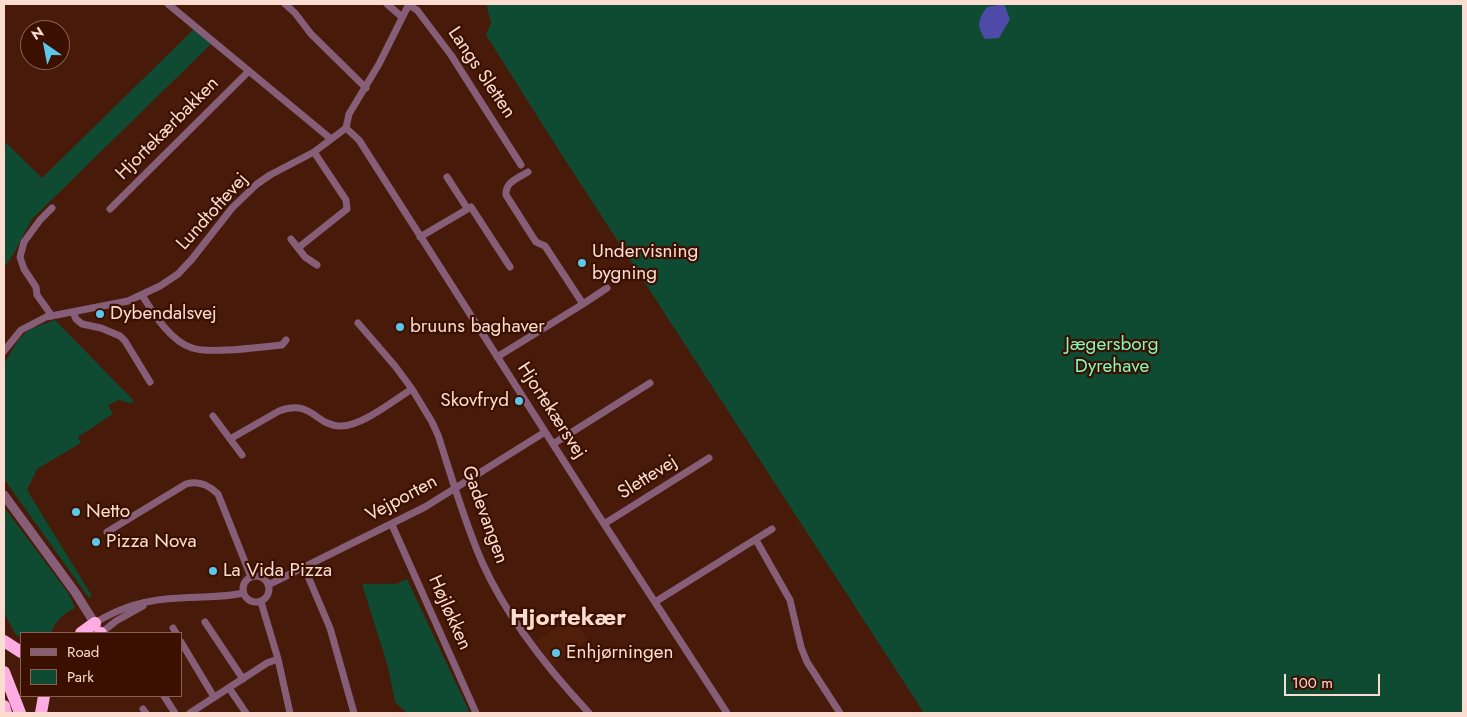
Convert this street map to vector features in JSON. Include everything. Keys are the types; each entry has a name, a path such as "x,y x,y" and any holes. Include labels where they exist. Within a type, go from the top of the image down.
{"highway":[{"path":"4,641 20,651"},
{"path":"4,672 20,713"},
{"path":"41,713 44,697"},
{"path":"4,706 6,713"}],"street":[{"name":"Hjortekærbakken","path":"168,4 331,139"},
{"path":"285,4 295,13 311,34 366,88"},
{"path":"387,4 402,17"},
{"path":"346,128 349,114 366,88 408,4"},
{"name":"Langs Sletten","path":"408,4 417,10 451,55 521,165"},
{"name":"Hjortekærbakken","path":"110,209 250,71"},
{"name":"Lundtoftevej","path":"4,351 20,330 34,322 52,316 116,304 142,296 166,282 184,268 232,208 257,184 314,152 346,128"},
{"name":"Hjortekærsvej","path":"346,128 359,140 727,713"},
{"path":"298,248 347,209 346,200 314,152"},
{"path":"528,172 510,184 506,189 506,195 536,242 545,246 583,304"},
{"path":"447,177 467,208"},
{"path":"420,237 471,207 510,267"},
{"path":"52,208 40,220 24,242 20,257 24,269 36,287 36,295 52,316"},
{"path":"291,239 305,257 317,265"},
{"path":"497,357 607,288"},
{"path":"142,296 165,328 181,342 192,348 206,351 282,345 286,340"},
{"path":"73,312 76,319 82,324 101,328 120,336 150,382"},
{"name":"Gadevangen","path":"358,323 395,366 412,389 432,422 470,534 496,590 518,626 540,656 561,683 589,713"},
{"path":"553,444 650,383"},
{"path":"230,439 279,411 288,408 309,410 332,425 351,424 364,419 412,389"},
{"path":"213,416 242,455"},
{"name":"Vejporten","path":"268,585 392,525 456,489 545,432"},
{"name":"Slettevej","path":"604,524 709,458"},
{"path":"108,532 186,484 193,482 202,483 211,487 224,504 251,577"},
{"path":"4,495 75,592 99,630"},
{"name":"Højløkken","path":"392,525 476,713"},
{"path":"655,602 772,529"},
{"path":"756,540 790,600 801,647 807,662 840,713"},
{"path":"304,567 330,628 354,713"},
{"path":"251,577 262,577 268,585 269,593 261,602 250,601 243,593 244,582 251,577"},
{"path":"99,630 120,610 134,605 182,598 221,597 243,593"},
{"path":"99,630 150,602"},
{"path":"261,602 278,659 290,713"},
{"path":"205,622 242,679"},
{"path":"182,644 214,698"},
{"path":"190,713 267,663 278,659"},
{"path":"230,688 246,713"},
{"path":"165,697 176,713"},
{"path":"203,705 208,713"}],"shaded area":[{"path":"1004,4 1010,19 999,38 985,39 979,26 982,16 987,7"},
{"name":"Enhjørningen","path":"572,618 588,640 551,665 535,641"}],"green space":[{"name":"Jægersborg Dyrehave","path":"486,4 1463,4 1463,713 924,713 486,35 491,23"},
{"path":"194,29 212,43 32,219 13,255 4,267 4,141 42,178"},
{"path":"55,320 134,401 130,403 119,400 108,405 113,414 78,437 81,443 37,469 27,490 92,596 89,598 4,479 4,363 19,339 30,329"},
{"path":"4,507 69,594 75,608 60,618 51,632 20,632 20,637 16,635 4,613"},
{"path":"407,579 470,713 407,713 395,702 388,667 362,584 396,584"}],"place":[{"name":"Undervisning bygning","path":"582,263"},
{"name":"Dybendalsvej","path":"100,314"},
{"name":"bruuns baghaver","path":"400,327"},
{"name":"Skovfryd","path":"519,401"},
{"name":"Netto","path":"76,512"},
{"name":"Pizza Nova","path":"96,542"},
{"name":"La Vida Pizza","path":"213,571"},
{"name":"Enhjørningen","path":"556,653"}],"district":[{"name":"Hjortekær","path":"568,619"}]}
